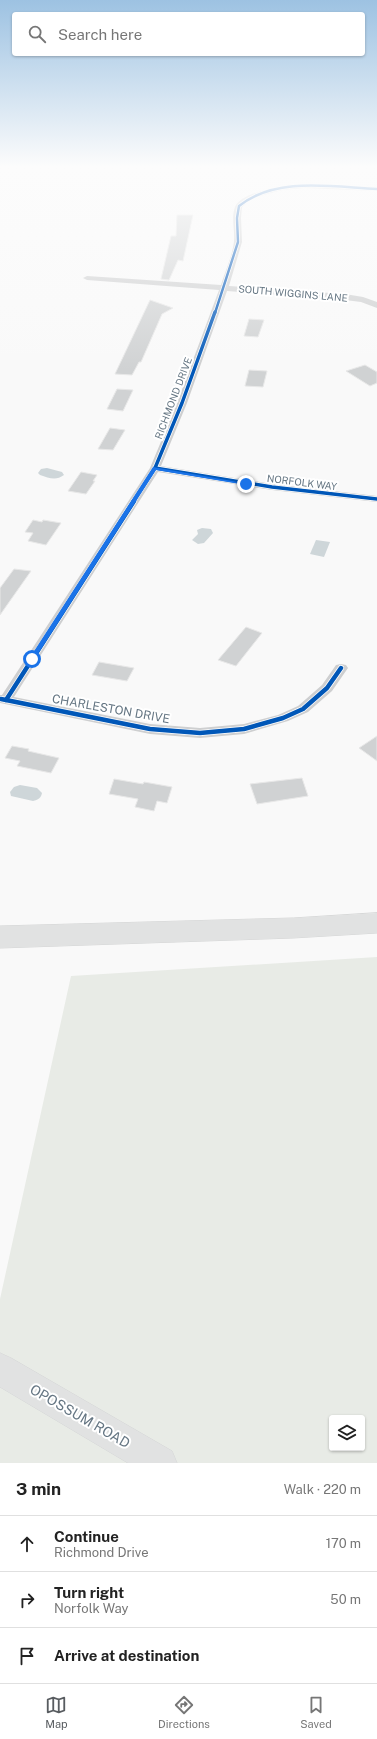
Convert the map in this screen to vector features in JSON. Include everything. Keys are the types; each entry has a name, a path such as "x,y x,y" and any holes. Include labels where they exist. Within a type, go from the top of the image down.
{"highway":[{"path":"0,937 293,928 377,923"}],"street":[{"name":"RICHMOND DRIVE","path":"3,699 155,468 182,403 224,288 238,242 238,233"},
{"name":"SOUTH WIGGINS LANE","path":"87,278 345,297 362,300 377,305"},
{"name":"NORFOLK WAY","path":"155,468 264,486 377,499"},
{"name":"CHARLESTON DRIVE","path":"3,699 150,729 200,733 244,729 275,720 303,709 327,688 341,668"},
{"name":"OPOSSUM ROAD","path":"0,1370 160,1463"}],"shaded area":[{"path":"47,468 62,472 64,475 58,478 52,478 40,475 38,473 41,469"},
{"path":"202,528 211,529 213,533 204,543 198,544 192,540 198,534 197,530"},
{"path":"316,540 330,542 324,557 310,554"},
{"path":"20,785 37,788 42,793 41,796 33,801 11,796 10,792 14,787"},
{"path":"377,957 377,1463 0,1463 0,1299 71,976"}],"building":[{"path":"176,233 189,233 183,261 178,260 169,280 161,279 171,236 176,236"},
{"path":"150,300 173,308 162,314 141,362 139,362 132,375 115,374"},
{"path":"249,319 264,320 258,337 244,336"},
{"path":"365,365 377,372 377,383 370,386 346,371"},
{"path":"249,370 267,371 263,387 245,386"},
{"path":"117,389 133,390 123,411 107,409"},
{"path":"110,428 125,430 113,450 98,449"},
{"path":"81,472 97,475 93,481 95,481 86,494 68,491"},
{"path":"33,520 61,523 46,545 28,541 33,533 25,532"},
{"path":"14,569 31,571 0,615 0,588"},
{"path":"246,627 262,633 236,666 218,660"},
{"path":"99,662 134,668 127,681 92,675"},
{"path":"377,736 377,761 359,748"},
{"path":"12,746 29,749 28,751 59,758 51,773 17,766 20,761 5,758"},
{"path":"302,778 308,796 257,804 250,784"},
{"path":"114,779 172,787 167,803 157,801 154,811 135,807 138,799 109,794"}],"cycle path":[{"path":"6,700 155,468 182,403 224,288 238,242 238,233"},
{"path":"155,468 272,487 377,499"},
{"path":"1,699 150,729 200,733 244,729 283,718 303,709 327,688 341,668"}],"route":[{"path":"32,659 155,468 246,484"}]}
